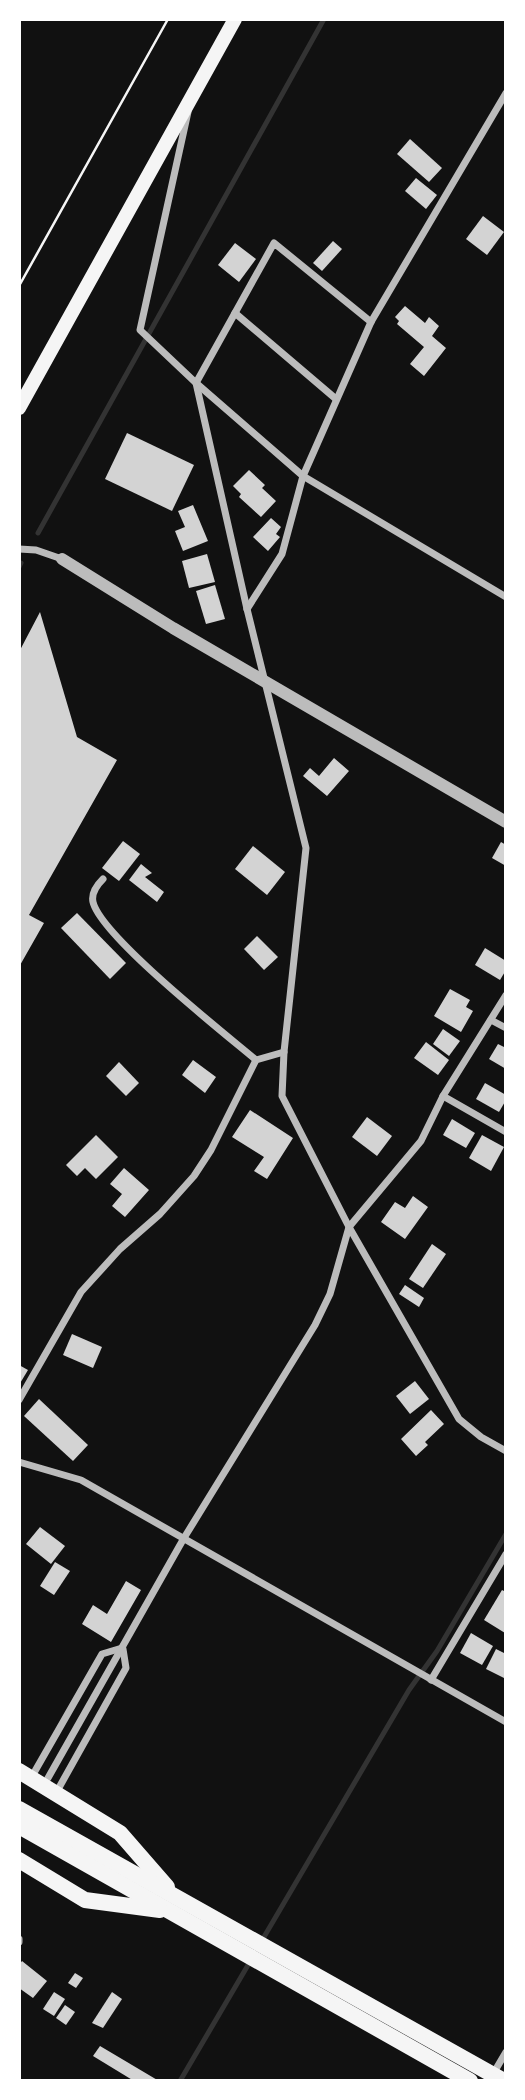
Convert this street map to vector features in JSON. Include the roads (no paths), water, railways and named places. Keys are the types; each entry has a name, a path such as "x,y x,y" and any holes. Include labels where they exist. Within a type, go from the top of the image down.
{"main road":[{"path":"19,408 235,19"},
{"path":"25,1775 120,1833 173,1904"},
{"path":"19,1809 470,2081"},
{"path":"19,1826 173,1904 498,2078"},
{"path":"19,1860 85,1900 173,1904"}],"street":[{"path":"247,609 282,554 303,476 371,322 506,93"},
{"path":"191,99 140,330 195,383 303,476 506,597"},
{"path":"371,322 274,243 195,383 306,848 284,1052 282,1096 349,1227 459,1419 481,1437 506,1451"},
{"path":"235,313 336,400"},
{"path":"19,549 36,550 62,559 506,822"},
{"path":"103,878 94,888 93,902 102,919 132,952 256,1060"},
{"path":"48,1778 184,1538 316,1325 330,1294 349,1227 421,1141 443,1096 506,995"},
{"path":"491,1020 506,1028"},
{"path":"19,1400 81,1292 120,1249 160,1214 194,1176 211,1150 256,1060 284,1052"},
{"path":"443,1096 506,1132"},
{"path":"19,1462 81,1480 431,1680 504,1718"},
{"path":"431,1680 506,1553"},
{"path":"25,1775 102,1654 123,1648"},
{"path":"56,1793 126,1668 123,1648"},
{"path":"498,2078 506,2052"}],"waterway":[{"path":"38,533 324,19"},
{"path":"19,567 21,563"},
{"path":"261,1942 409,1690 437,1651 506,1534"},
{"path":"180,2081 251,1960"}]}
